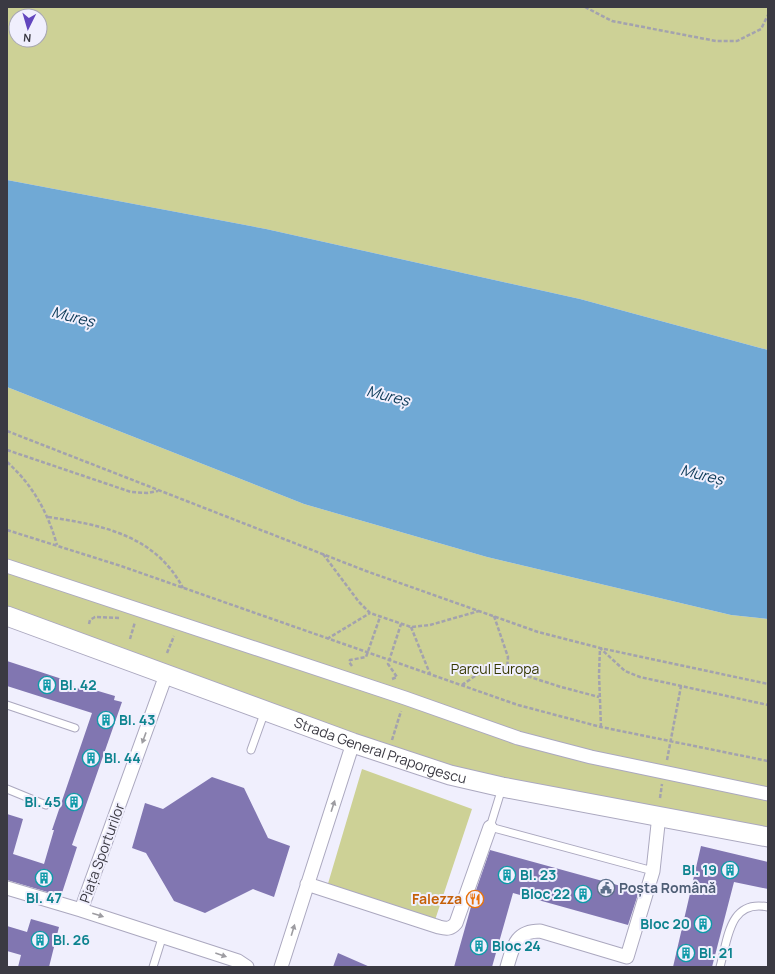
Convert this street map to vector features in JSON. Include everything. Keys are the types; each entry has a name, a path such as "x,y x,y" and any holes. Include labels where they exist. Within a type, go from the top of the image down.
{"street":[{"path":"7,566 405,698 518,738 591,757 768,794"},
{"name":"Strada General Praporgescu","path":"7,616 353,743 450,775 502,787 659,815 768,837"},
{"name":"Piața Sporturilor","path":"166,675 81,910 163,935 238,961 247,967"},
{"path":"281,967 353,743"},
{"path":"507,967 514,945 520,936 530,931 540,931 626,962 653,871 659,815"},
{"path":"307,884 447,929 456,923 490,828"},
{"path":"7,888 81,910"}],"lane":[{"path":"7,705 75,728"},
{"path":"251,750 265,710"},
{"path":"502,787 490,828 653,871"},
{"path":"7,789 46,805"},
{"path":"720,967 736,917 743,909 752,906 768,908"},
{"path":"153,967 163,935"}],"path":[{"path":"585,7 612,20 716,42 737,41 761,29 768,15"},
{"path":"7,431 322,553 538,632 600,648 768,684"},
{"path":"7,450 131,492 147,493 159,490"},
{"path":"7,462 34,493 48,517 57,546"},
{"path":"48,517 103,527 128,536 151,549 165,562 175,574 183,589"},
{"path":"7,530 183,589 518,705 601,727 768,761"},
{"path":"322,553 365,609 380,617 411,627 430,625 480,611"},
{"path":"327,639 370,613"},
{"path":"494,616 508,657 507,669"},
{"path":"367,653 380,617"},
{"path":"130,639 135,623"},
{"path":"391,679 396,679 397,677 389,666 389,661 401,624"},
{"path":"411,627 430,675"},
{"path":"167,653 174,636"},
{"path":"600,648 625,671 640,677 768,705"},
{"path":"600,648 599,697 601,727"},
{"path":"462,685 492,667 507,669 532,679 599,697"},
{"path":"665,772 681,686"},
{"path":"387,754 405,698"}],"green space":[{"path":"7,7 768,7 768,350 580,299 266,229 7,180"},
{"name":"Parcul Europa","path":"7,387 304,504 487,557 731,615 768,619 768,833 462,772 7,610"},
{"path":"362,769 472,809 434,923 327,887"}],"water":[{"name":"Mureș","path":"7,180 266,229 580,299 768,350 768,619 731,615 487,557 304,504 7,387"}],"building":[{"path":"7,661 65,680 64,683 86,691 88,688 115,696 114,700 122,702 72,845 77,847 61,896 7,880 7,814 23,819 13,854 44,864 54,830 52,830 92,713 7,686"},
{"path":"212,777 244,788 268,838 290,846 274,897 253,889 205,913 174,901 146,853 132,848 145,803 163,809"},
{"path":"701,846 768,862 768,889 734,882 712,967 673,967"},
{"path":"490,850 639,891 628,925 513,893 492,967 454,967 474,896"},
{"name":"Bl. 26","path":"31,919 59,927 49,967 18,967 21,955 7,951 7,926 27,932"},
{"path":"338,953 370,967 333,967"}],"place":[{"name":"Bl. 42","path":"47,685"},
{"name":"Bl. 43","path":"106,720"},
{"name":"Bl. 44","path":"91,758"},
{"name":"Bl. 45","path":"74,802"},
{"name":"Bl. 19","path":"730,870"},
{"name":"Bl. 23","path":"507,875"},
{"name":"Bl. 47","path":"44,878"},
{"name":"Poșta Română","path":"606,888"},
{"name":"Bloc 22","path":"583,894"},
{"name":"Falezza","path":"475,899"},
{"name":"Bloc 20","path":"703,924"},
{"name":"Bl. 26","path":"40,940"},
{"name":"Bloc 24","path":"479,946"},
{"name":"Bl. 21","path":"686,953"}]}
